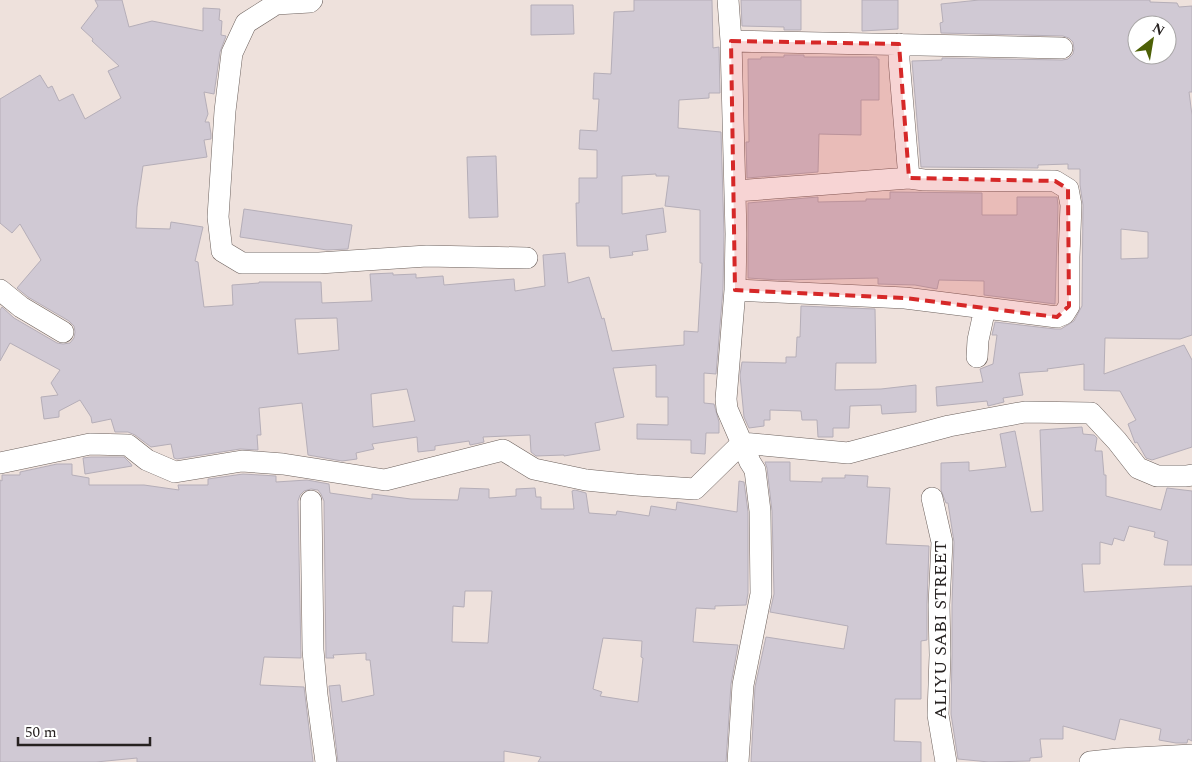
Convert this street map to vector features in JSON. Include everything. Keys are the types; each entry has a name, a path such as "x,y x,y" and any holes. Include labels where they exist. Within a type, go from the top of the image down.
{"street":[{"path":"312,0 310,2 276,4 246,23 232,53 225,111 218,217 222,251 242,263 319,263 427,256 527,258"},
{"path":"728,0 736,191 735,290 726,399 728,409 755,470 760,511 761,594 744,686 738,762"},
{"path":"731,41 1062,48"},
{"path":"899,44 910,178"},
{"path":"735,290 905,298 1056,317 1064,314 1069,306 1071,205 1068,189 1055,181 924,180 910,178 736,191"},
{"path":"0,290 21,307 63,332"},
{"path":"977,357 978,340 985,308"},
{"path":"0,464 90,444 128,445 147,460 175,472 242,461 283,464 385,480 503,450 534,468 586,480 695,489 742,443 848,453 949,426 1025,412 1091,413 1117,441 1138,468 1158,476 1192,475"},
{"name":"ALIYU SABI STREET","path":"932,498 942,542 939,605 938,715 946,762"},
{"path":"311,500 313,650 326,762"},
{"path":"1090,762 1192,755"}],"highlighted area":[{"path":"731,41 899,44 909,178 1055,181 1068,189 1069,306 1057,317 905,298 735,290"}],"building":[{"path":"95,0 122,0 129,27 152,21 203,31 203,8 220,9 219,20 222,21 221,35 226,36 220,52 214,94 204,92 208,114 205,122 209,122 211,134 211,139 204,140 207,157 143,166 137,207 136,228 170,229 171,222 203,227 195,261 198,262 204,307 233,305 232,285 259,282 321,282 322,303 372,301 370,274 416,274 416,278 443,276 444,285 514,279 515,291 545,286 543,255 565,253 568,283 589,277 602,319 604,318 612,351 684,345 684,331 698,332 702,263 700,263 700,210 665,206 669,176 656,176 656,174 622,176 622,214 663,208 666,232 646,235 648,250 632,252 633,255 610,258 609,246 577,246 576,203 579,203 579,178 597,178 597,150 579,149 580,130 597,131 599,99 593,99 594,73 611,74 614,12 634,11 634,0 712,0 713,48 719,47 720,93 709,93 709,98 679,100 678,128 721,132 724,234 723,289 716,374 704,373 704,403 714,404 719,422 719,433 706,433 705,454 691,453 691,440 637,439 637,424 668,425 668,397 656,397 656,365 613,368 624,417 595,423 600,450 564,456 536,456 531,452 530,435 483,437 484,442 480,443 470,445 469,441 435,446 435,450 418,452 417,437 372,444 374,449 356,453 357,459 342,461 308,455 302,403 259,408 261,435 257,435 258,450 240,449 177,459 174,458 171,444 151,447 128,432 115,432 111,419 92,423 91,417 80,400 59,411 59,417 44,419 41,397 58,395 51,383 60,370 10,343 0,361 0,310 2,307 14,318 57,343 70,343 74,338 75,332 74,326 69,321 28,297 17,288 41,260 20,224 12,233 0,223 0,99 40,75 48,88 52,86 59,101 73,94 85,119 121,98 108,71 119,66 81,28 98,6","holes":["337,318 339,350 298,354 295,319","407,389 415,421 373,427 371,394"]},
{"path":"741,0 801,0 801,30 784,30 784,27 742,26"},
{"path":"862,0 898,0 898,29 862,31"},
{"path":"979,0 1150,0 1150,2 1177,3 1179,7 1192,6 1192,92 1189,92 1192,115 1192,335 1180,339 1105,338 1104,374 1184,345 1192,360 1192,447 1152,460 1146,458 1137,442 1135,443 1128,424 1136,420 1120,391 1084,390 1084,364 1047,369 1048,371 1019,373 1023,395 1003,398 1004,402 988,406 987,401 937,406 936,387 983,382 980,369 993,364 997,335 992,335 995,322 1061,329 1074,321 1082,306 1083,205 1080,169 1068,169 1068,164 1038,165 1038,168 921,167 912,61 942,60 942,58 1062,60 1068,59 1073,54 1073,42 1063,36 941,33 940,23 943,22 941,4","holes":["1121,229 1148,232 1148,258 1121,259"]},
{"path":"531,5 573,5 574,34 531,35"},
{"path":"784,55 804,55 804,57 877,57 879,59 879,100 861,100 861,135 819,134 818,172 747,178 746,142 749,142 748,59 784,57"},
{"path":"496,156 498,217 469,218 467,157"},
{"path":"890,192 982,193 982,215 1017,215 1017,197 1057,197 1055,304 984,295 984,281 939,280 937,289 915,285 878,284 878,278 779,280 748,278 748,203 818,197 818,202 866,201 866,199 890,199"},
{"path":"244,209 352,225 348,249 327,250 240,237"},
{"path":"801,306 875,309 876,363 836,363 835,390 881,389 916,385 916,412 882,414 881,405 850,406 849,428 833,428 833,437 818,437 817,420 802,420 801,411 770,410 770,420 764,420 764,426 749,428 744,417 740,375 742,362 786,363 786,357 796,357 797,337 800,337"},
{"path":"1082,427 1083,434 1094,435 1097,438 1095,451 1102,451 1104,475 1106,475 1106,496 1161,510 1167,488 1192,491 1192,565 1164,565 1168,541 1154,537 1155,532 1129,526 1124,541 1114,538 1112,545 1100,542 1100,564 1082,564 1084,592 1192,586 1192,741 1188,739 1187,743 1176,743 1159,740 1161,729 1120,719 1115,740 1063,726 1063,739 1040,739 1042,757 1030,758 1030,761 989,762 958,759 951,714 954,542 948,503 946,503 941,490 941,463 969,462 969,471 1006,467 1000,434 1015,431 1031,512 1043,511 1040,430"},
{"path":"124,457 132,466 85,474 83,458"},
{"path":"765,462 790,462 790,481 822,482 822,478 845,478 845,475 868,476 867,487 890,488 886,544 929,546 927,640 921,641 921,699 895,699 894,741 921,742 921,762 751,762 755,687 766,637 844,649 848,626 770,612 774,594 772,511"},
{"path":"57,464 72,464 72,475 89,478 89,485 144,485 179,490 178,485 208,485 208,479 243,474 276,476 276,482 307,480 329,484 330,493 372,499 372,494 411,499 458,500 460,488 489,489 489,498 516,496 516,489 535,488 536,497 541,497 541,509 574,509 572,491 575,490 586,493 589,513 616,515 617,511 649,516 651,506 676,510 677,502 737,512 739,481 744,482 748,512 748,593 746,605 715,606 715,609 696,608 693,642 738,645 731,684 726,762 538,762 541,757 504,751 504,762 338,762 329,686 340,685 342,702 374,695 370,660 366,660 366,653 333,655 334,658 326,658 324,501 318,490 311,489 304,491 298,501 301,658 264,657 260,685 304,687 313,762 137,762 137,758 96,762 0,762 0,480 2,481 2,475 20,475 20,472","holes":["465,591 492,591 488,643 452,642 453,606 464,607","603,638 642,641 641,657 643,658 638,702 600,696 602,692 593,689"]}]}
